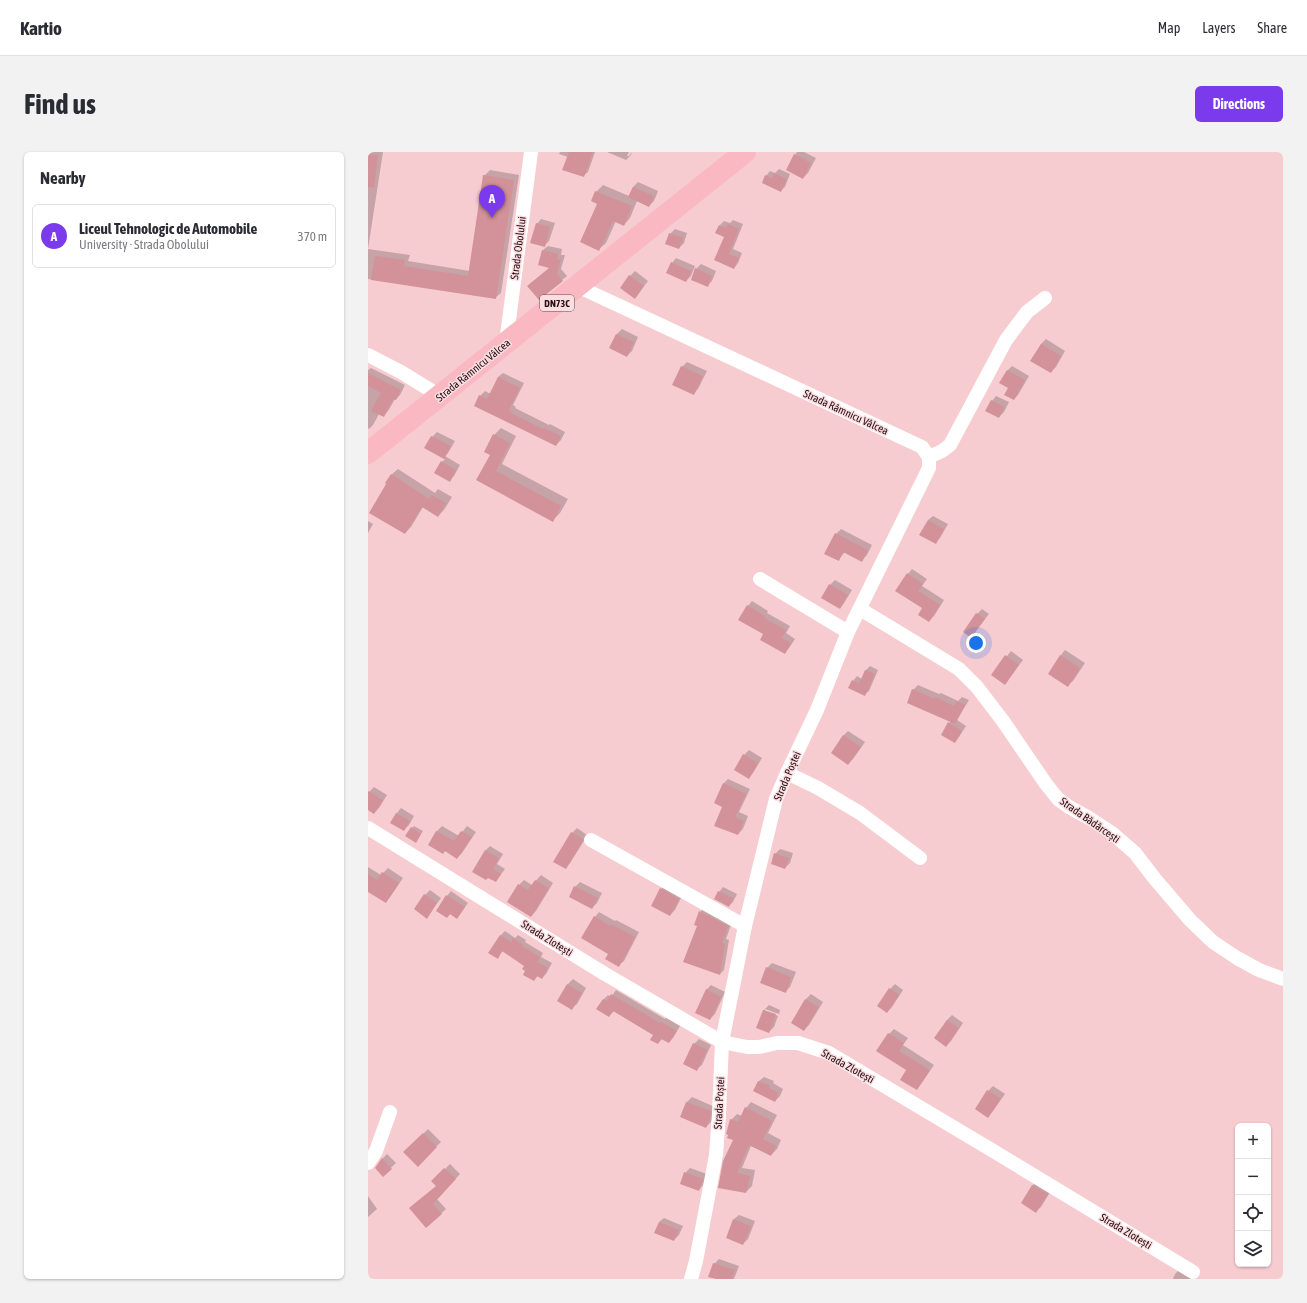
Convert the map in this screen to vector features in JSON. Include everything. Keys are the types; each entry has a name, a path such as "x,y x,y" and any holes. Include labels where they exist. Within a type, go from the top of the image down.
{"main road":[{"name":"Strada Râmnicu Vâlcea","path":"368,453 745,152"}],"street":[{"name":"Strada Obolului","path":"506,343 531,152"},
{"name":"Strada Râmnicu Vâlcea","path":"577,286 922,447 929,458"},
{"path":"929,458 950,445 1006,340 1027,312 1045,298"},
{"path":"368,355 401,372 440,396"},
{"name":"Strada Poștei","path":"691,1279 696,1261 716,1154 722,1042 745,926 776,799 817,710 848,632 929,468 929,458"},
{"path":"760,579 848,632"},
{"name":"Strada Bădărcești","path":"860,609 959,669 977,687 1003,721 1058,799 1112,833 1135,853 1155,880 1190,920 1212,942 1254,967 1281,980"},
{"path":"787,773 818,788 860,813 920,858"},
{"name":"Strada Zlotești","path":"368,828 605,974 722,1042 747,1047 759,1047 777,1043 798,1043 829,1054 995,1152 1193,1272"},
{"path":"591,840 745,926"},
{"path":"368,1163 376,1151 390,1112"}],"building":[{"path":"569,152 593,152 584,177 562,170"},
{"path":"368,154 378,155 374,188 368,187"},
{"path":"794,154 811,163 803,179 786,170"},
{"path":"774,173 787,179 781,192 762,183 765,175 772,178"},
{"path":"483,175 514,180 496,299 371,280 375,256 405,260 404,266 468,276"},
{"path":"633,187 654,196 649,207 628,197"},
{"path":"595,191 632,206 624,226 613,221 599,251 580,242 597,204 591,201"},
{"path":"536,223 550,227 545,247 530,243"},
{"path":"728,224 739,229 729,254 739,258 734,269 714,260 724,237 715,233 719,225 726,228"},
{"path":"669,233 683,238 679,249 665,244"},
{"path":"542,250 558,254 557,259 559,260 561,258 557,274 563,281 539,300 527,286 549,268 538,265"},
{"path":"671,262 691,271 686,282 666,273"},
{"path":"695,268 712,276 708,287 691,280"},
{"path":"629,275 644,286 635,299 620,288"},
{"path":"616,334 634,342 627,357 609,348"},
{"path":"1041,344 1061,356 1051,373 1030,361"},
{"path":"681,366 703,376 694,395 672,385"},
{"path":"1007,370 1025,380 1014,400 1004,395 1008,388 999,383"},
{"path":"368,373 401,390 396,400 393,399 384,417 371,411 381,393 368,386"},
{"path":"498,377 520,388 509,410 512,412 511,413 561,436 556,446 474,406 479,395 487,399"},
{"path":"991,400 1004,407 999,418 985,411"},
{"path":"493,434 510,443 496,471 561,506 553,522 476,480 490,455 484,452"},
{"path":"431,436 451,446 444,459 424,448"},
{"path":"441,461 456,470 450,482 434,473"},
{"path":"391,474 429,499 431,495 446,503 438,517 422,507 405,534 369,513"},
{"path":"928,520 944,529 936,544 919,535"},
{"path":"835,533 868,550 862,562 843,552 839,561 824,554"},
{"path":"907,573 923,584 918,591 940,605 929,622 918,615 922,608 895,591"},
{"path":"829,584 848,595 840,609 821,598"},
{"path":"747,605 765,616 764,618 786,630 782,638 791,643 785,654 760,640 763,634 738,620"},
{"path":"976,613 985,619 971,638 963,632"},
{"path":"1005,655 1019,665 1005,685 991,675"},
{"path":"1060,655 1080,668 1068,687 1048,674"},
{"path":"865,670 875,674 865,696 848,688 852,680 859,684"},
{"path":"912,689 935,699 935,697 954,706 957,701 965,705 955,724 907,703"},
{"path":"948,722 962,731 955,743 941,735"},
{"path":"843,735 861,747 848,765 831,753"},
{"path":"743,754 758,763 749,779 734,770"},
{"path":"723,783 746,794 735,817 744,821 738,835 714,826 722,807 714,803"},
{"path":"368,791 383,800 374,814 368,810"},
{"path":"396,813 410,821 404,831 390,823"},
{"path":"411,827 421,834 416,843 405,836"},
{"path":"436,831 454,841 461,831 472,837 457,859 445,851 443,854 428,845"},
{"path":"571,832 583,839 583,841 566,869 553,862"},
{"path":"485,850 499,858 493,869 501,874 496,882 488,878 486,880 472,872"},
{"path":"774,853 789,858 785,869 771,864"},
{"path":"382,872 399,883 386,903 368,892 368,874 377,880"},
{"path":"535,880 549,888 531,917 507,902 518,884 528,890"},
{"path":"574,886 598,898 592,909 569,897"},
{"path":"660,888 679,899 670,916 651,906"},
{"path":"718,891 733,898 729,907 714,899"},
{"path":"424,894 437,903 427,919 414,909"},
{"path":"446,895 465,907 457,919 450,914 447,918 436,911"},
{"path":"699,911 728,926 722,943 725,944 720,975 683,962 697,926 694,925"},
{"path":"594,916 610,926 611,924 635,937 619,967 605,959 608,954 581,938"},
{"path":"500,935 511,942 513,938 523,945 522,946 540,957 537,962 548,968 542,979 537,976 534,981 523,975 525,971 522,969 524,966 502,951 498,959 488,953"},
{"path":"766,967 791,977 786,993 760,983"},
{"path":"567,984 582,993 572,1010 557,1001"},
{"path":"889,988 899,995 887,1013 877,1006"},
{"path":"706,989 721,997 710,1020 695,1013"},
{"path":"611,994 660,1023 661,1022 677,1031 669,1043 661,1039 658,1044 650,1040 653,1035 613,1011 609,1017 596,1009 603,999 607,1001"},
{"path":"805,999 819,1007 804,1031 791,1023"},
{"path":"763,1010 776,1014 769,1033 756,1028"},
{"path":"947,1020 959,1028 946,1047 934,1038"},
{"path":"888,1033 904,1043 899,1051 930,1070 917,1090 900,1080 906,1070 876,1051"},
{"path":"693,1043 707,1050 697,1071 683,1064"},
{"path":"758,1081 770,1086 769,1088 779,1093 775,1102 753,1091"},
{"path":"987,1090 1001,1099 988,1118 975,1109"},
{"path":"686,1102 711,1111 710,1119 706,1128 680,1117"},
{"path":"745,1107 772,1121 763,1139 776,1146 771,1156 749,1145 737,1173 750,1176 746,1193 718,1188 723,1161 733,1140 727,1138 728,1135 726,1134 730,1119 738,1122"},
{"path":"423,1133 437,1147 418,1167 403,1152"},
{"path":"382,1158 392,1169 383,1177 375,1168"},
{"path":"444,1168 456,1179 433,1204 442,1214 426,1228 409,1208 436,1186 431,1181"},
{"path":"684,1172 703,1179 699,1191 680,1184"},
{"path":"1032,1185 1048,1194 1036,1213 1021,1203"},
{"path":"733,1219 751,1226 743,1245 726,1238"},
{"path":"659,1222 679,1230 674,1241 654,1233"},
{"path":"713,1263 735,1270 732,1279 716,1279 708,1277"}],"place":[{"name":"Liceul Tehnologic de Automobile","path":"492,218"}]}
